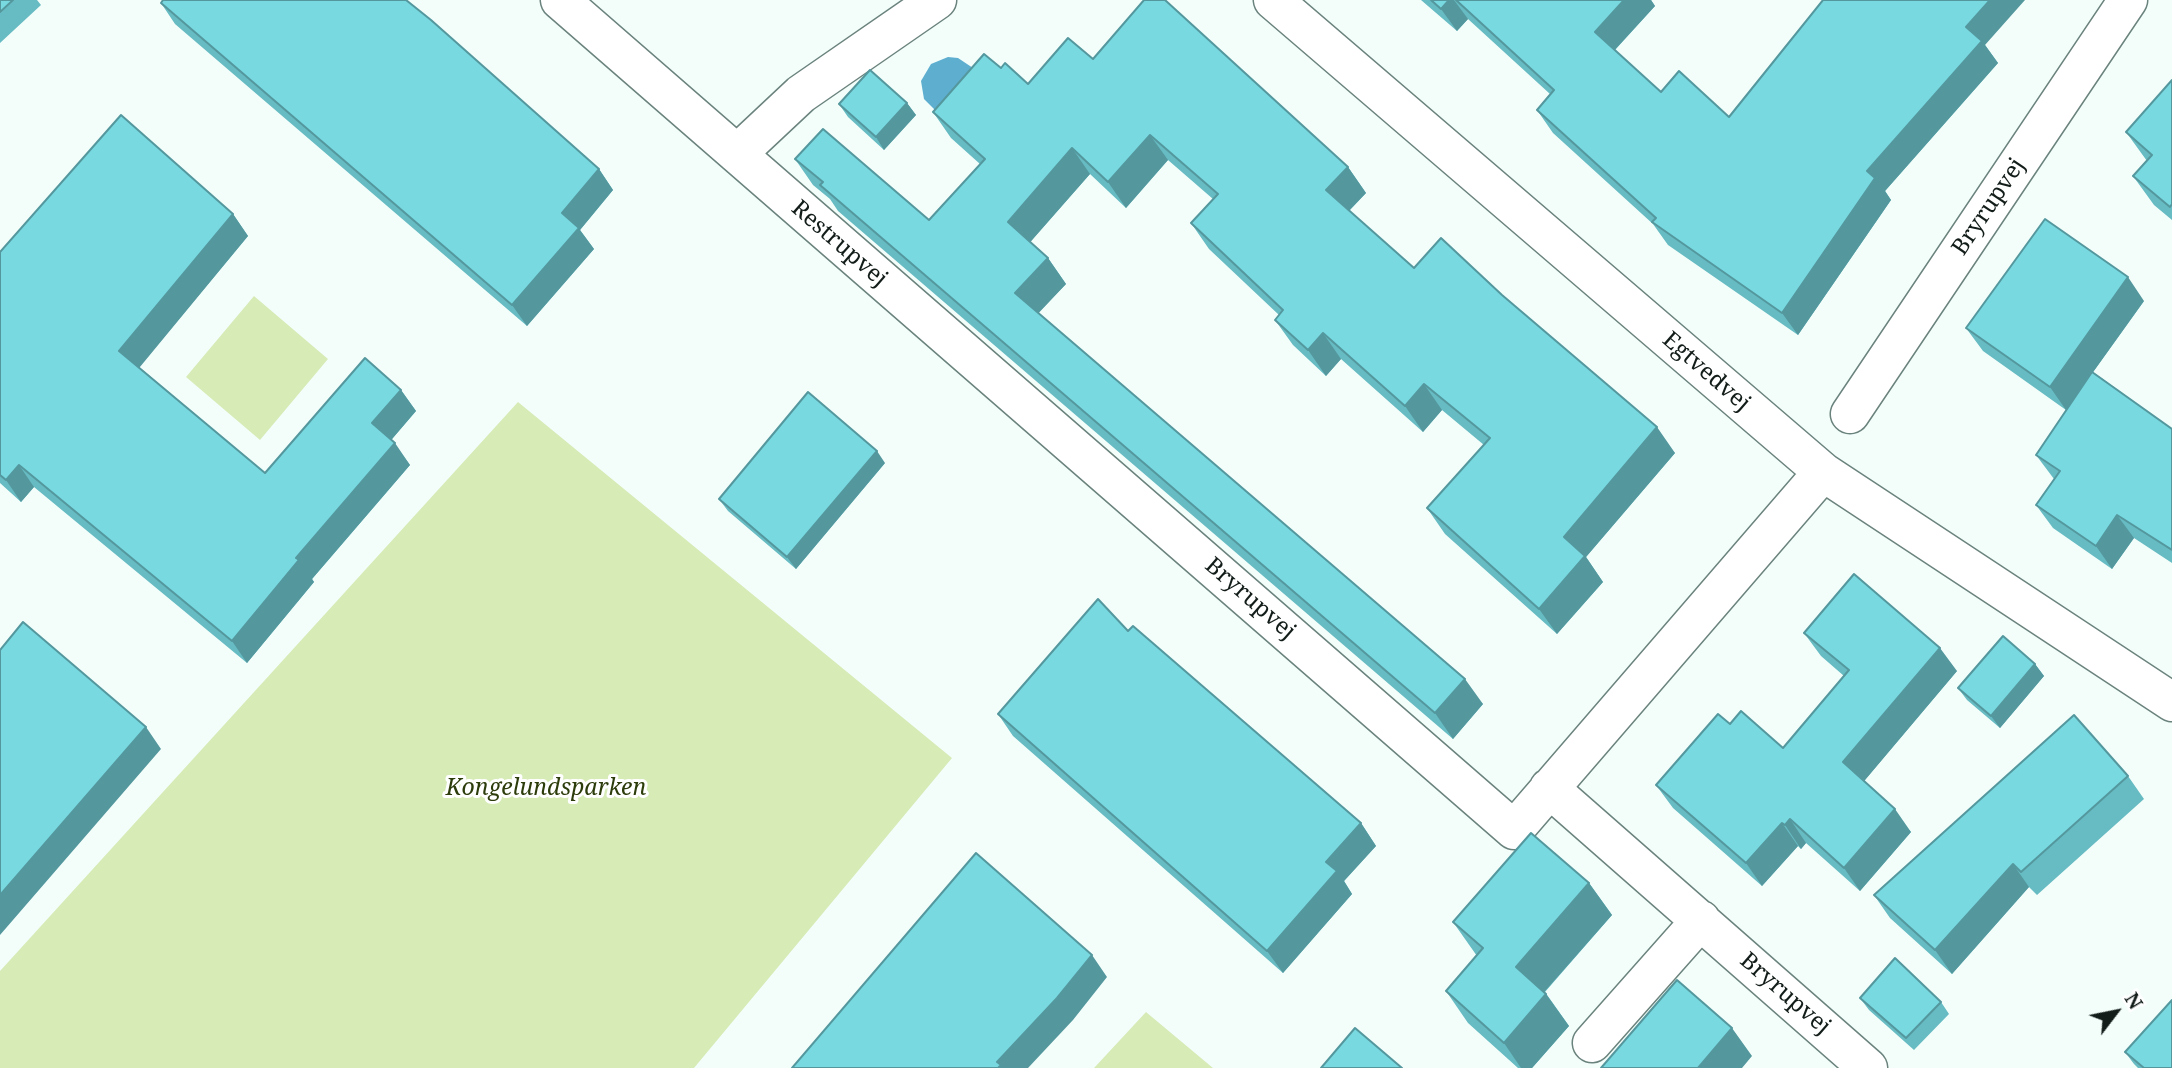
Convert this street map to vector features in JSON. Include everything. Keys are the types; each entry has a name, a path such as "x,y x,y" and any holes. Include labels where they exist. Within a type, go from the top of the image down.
{"street":[{"name":"Restrupvej","path":"559,0 943,333"},
{"path":"737,154 801,94 937,0"},
{"name":"Egtvedvej","path":"1273,0 1823,472 2172,702"},
{"name":"Bryrupvej","path":"1850,414 2127,0"},
{"name":"Bryrupvej","path":"943,333 1514,830 1823,472"},
{"name":"Bryrupvej","path":"1549,788 1868,1068"},
{"path":"1592,1043 1701,920"}],"green space":[{"path":"254,296 328,359 260,440 186,377"},
{"name":"Kongelundsparken","path":"518,402 952,758 694,1068 0,1068 0,971"},
{"path":"1146,1012 1213,1068 1094,1068"}],"water":[{"path":"948,57 958,58 973,68 937,112 924,99 921,81 931,64"}],"building":[{"path":"0,0 13,0 0,12"},
{"path":"163,0 406,0 599,169 562,213 579,228 512,305 161,3"},
{"path":"1144,0 1165,0 1348,167 1326,190 1414,268 1441,238 1502,295 1657,427 1564,537 1585,556 1539,609 1427,508 1490,438 1424,384 1405,406 1323,333 1308,350 1275,320 1283,310 1191,223 1218,194 1150,135 1108,182 1072,148 1008,222 1048,258 1015,293 1465,679 1435,713 820,185 823,182 795,159 823,129 929,220 985,159 933,112 984,54 1001,68 1005,63 1028,84 1068,38 1093,59"},
{"path":"1431,0 1449,0 1441,9"},
{"path":"1456,0 1624,0 1595,32 1661,92 1679,71 1729,117 1823,0 1990,0 1966,27 1982,41 1867,171 1875,178 1782,313 1652,222 1656,218 1537,110 1554,90"},
{"path":"870,70 907,103 876,137 839,104"},
{"path":"2172,80 2170,207 2133,176 2152,155 2126,132"},
{"path":"121,115 233,214 119,351 265,473 365,358 401,390 372,423 395,443 296,558 299,560 232,641 19,465 6,480 0,475 0,252"},
{"path":"2045,219 2128,277 2050,387 1966,328"},
{"path":"2092,372 2172,429 2172,550 2117,515 2096,546 2036,505 2060,471 2036,455"},
{"path":"808,392 877,451 787,557 719,499"},
{"path":"1854,574 1940,648 1843,762 1895,809 1844,868 1790,819 1785,825 1782,823 1746,863 1656,785 1718,714 1730,724 1741,711 1783,748 1849,670 1804,633"},
{"path":"1098,599 1128,631 1133,626 1361,823 1326,862 1337,871 1267,951 998,714"},
{"path":"23,622 146,727 0,895 0,650"},
{"path":"2003,636 2035,664 1991,716 1958,688"},
{"path":"2074,715 2128,776 2021,872 2013,864 1935,950 1874,895"},
{"path":"1531,833 1589,883 1516,967 1546,994 1504,1043 1446,991 1483,948 1453,922"},
{"path":"976,853 1092,955 1057,998 997,1062 1001,1065 998,1068 792,1068"},
{"path":"1895,958 1941,1002 1906,1038 1860,998"},
{"path":"1677,980 1732,1028 1698,1068 1601,1068"},
{"path":"2172,1000 2172,1068 2144,1068 2125,1052"},
{"path":"1355,1028 1402,1068 1321,1068"}]}
